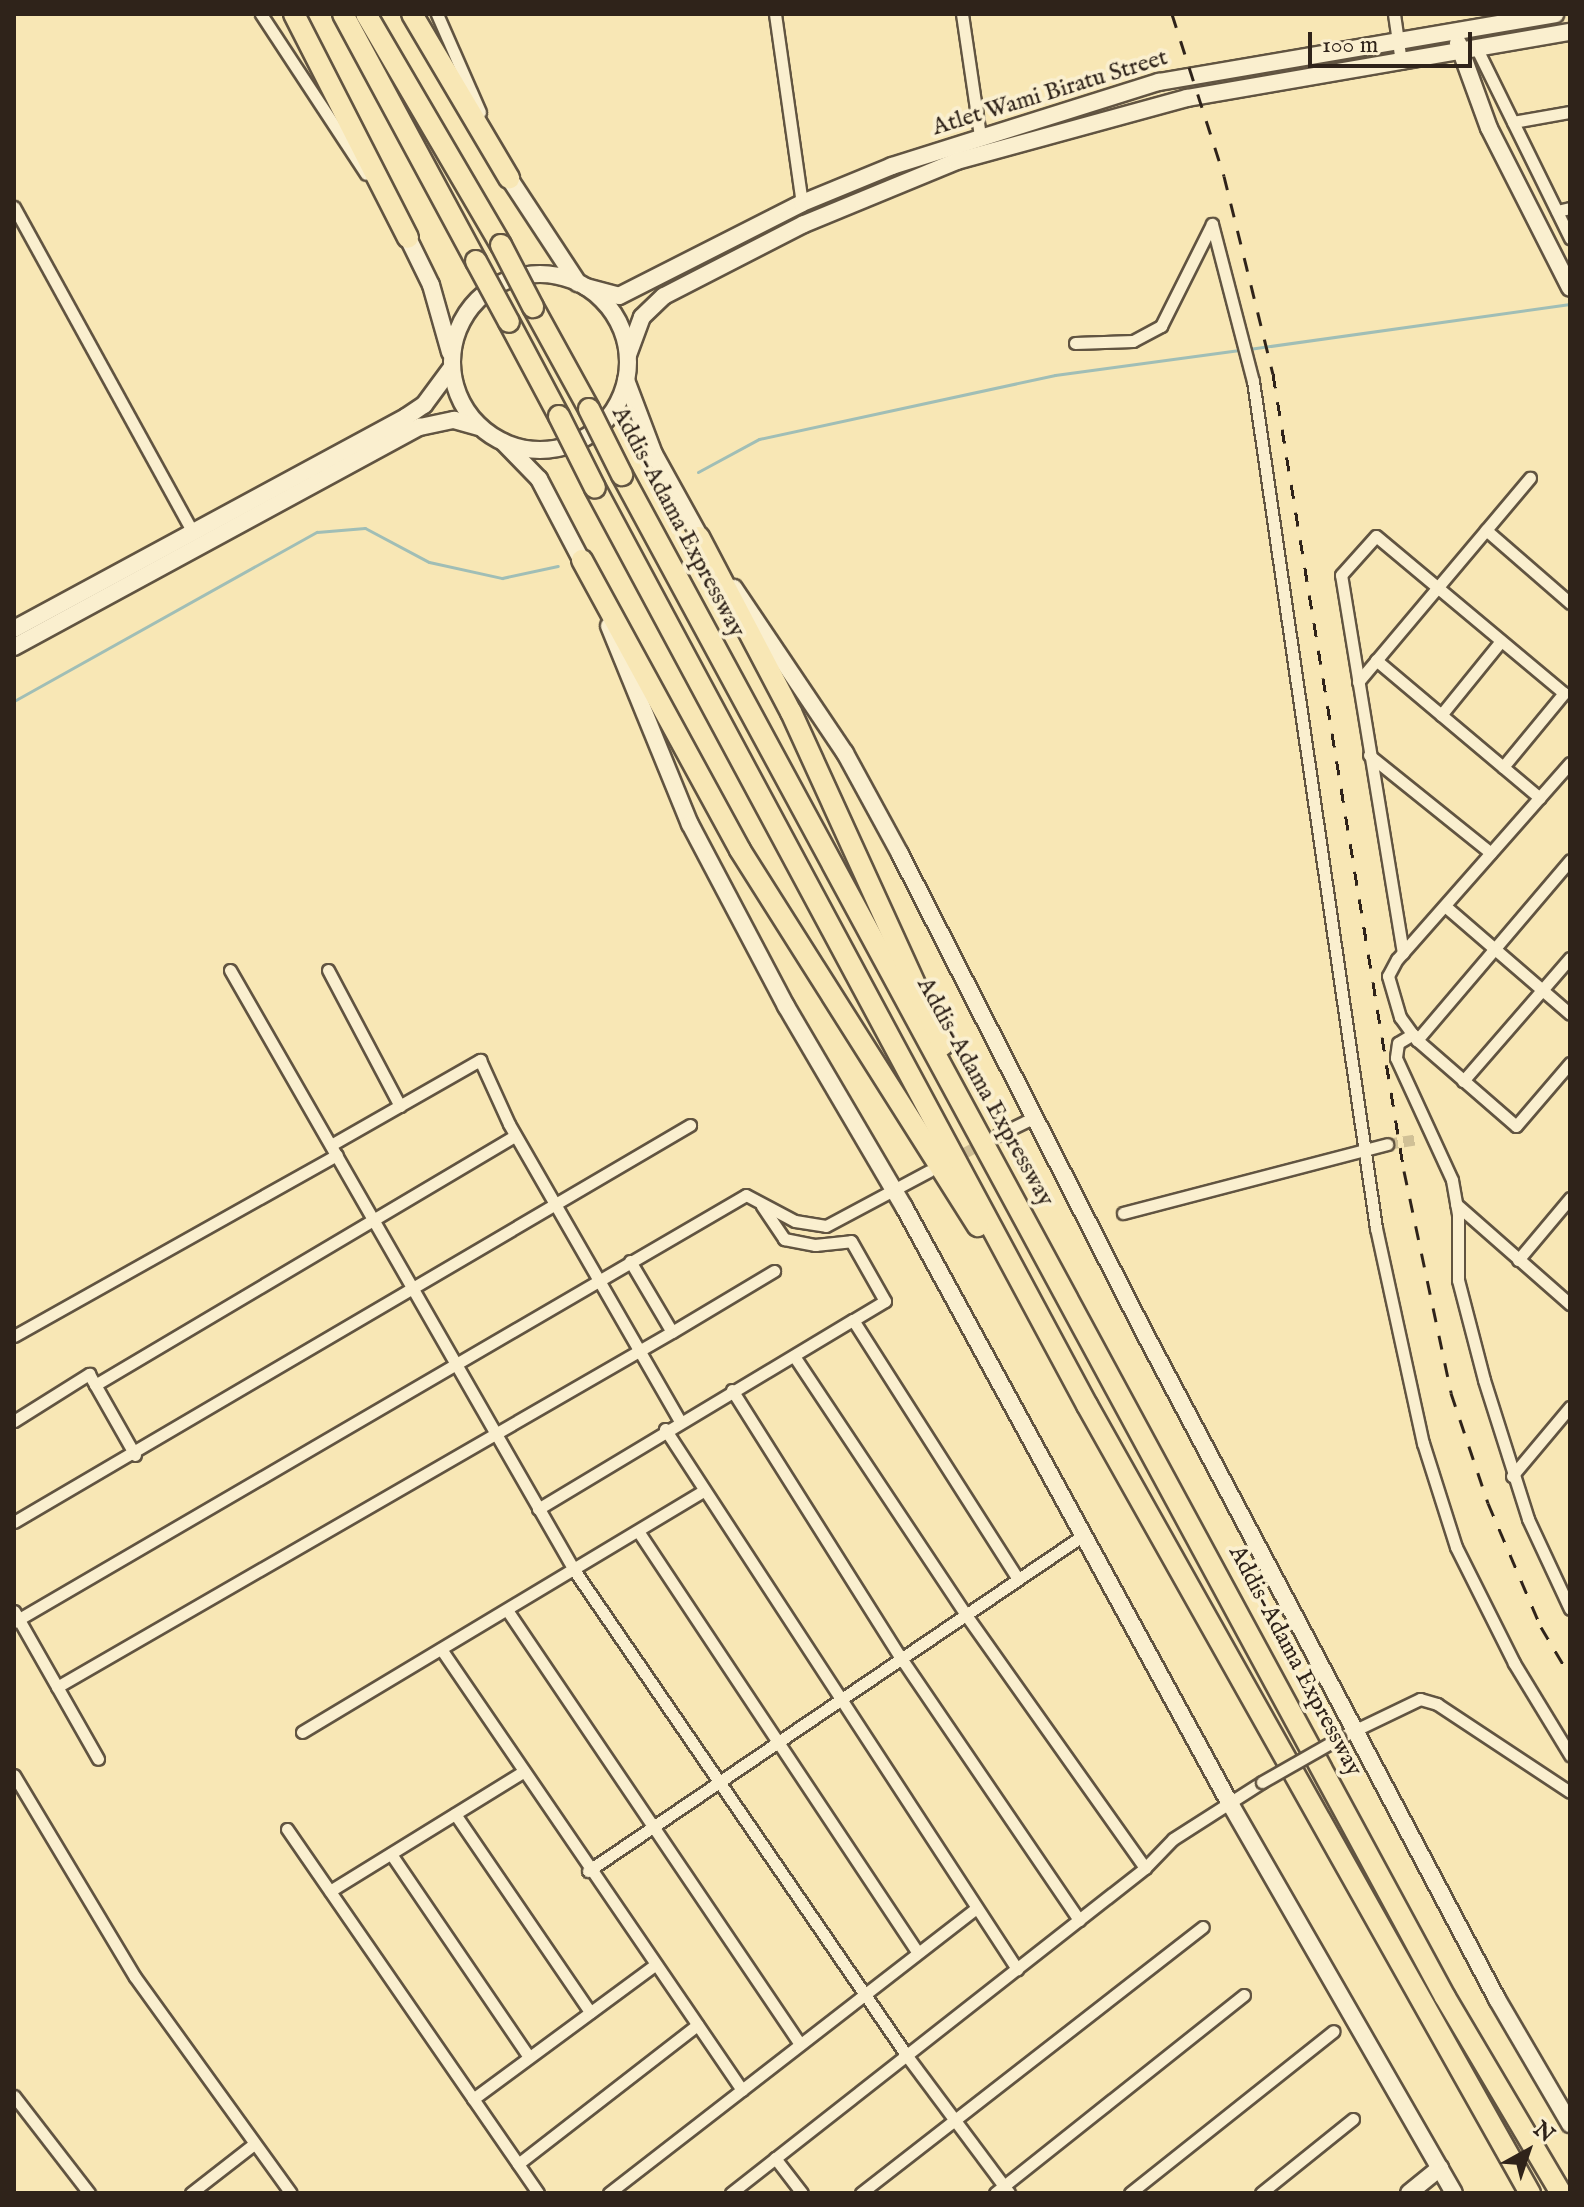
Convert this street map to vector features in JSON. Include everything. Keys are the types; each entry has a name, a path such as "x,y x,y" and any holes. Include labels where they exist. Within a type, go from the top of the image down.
{"highway":[{"path":"294,14 408,238"},
{"path":"343,14 1049,1335 1530,2193"},
{"name":"Addis-Adama Expressway","path":"366,14 501,245 622,475 1445,1997 1561,2193"},
{"path":"412,14 509,178"},
{"path":"699,537 879,897 996,1166"},
{"path":"582,560 740,850 1049,1335"}],"main road":[{"name":"Atlet Wami Biratu Street","path":"582,285 619,296 718,258 802,203 862,179 980,136 1159,82 1555,14"},
{"path":"1454,31 1469,50 1489,128 1568,284"},
{"path":"503,442 538,450 585,438 618,403 626,380 628,355 642,317 664,296 718,258 957,161 1187,98 1570,32"},
{"path":"509,178 582,285 617,320 628,355"},
{"path":"862,179 867,198"},
{"path":"408,238 431,285 462,402 484,430"},
{"path":"14,629 424,405 452,364 466,313 493,288 528,274 582,285"},
{"path":"626,380 654,454 699,537 845,753 1354,1729 1497,1999 1570,2124"},
{"path":"14,647 420,427 454,420 484,430 503,442 539,479 582,560 690,824 786,1006 894,1190 1228,1800 1440,2168 1448,2191"},
{"path":"1409,2193 1440,2168"}],"street":[{"path":"261,14 408,238"},
{"path":"437,14 509,178"},
{"path":"775,14 802,203"},
{"path":"962,14 980,136"},
{"path":"1394,14 1401,62"},
{"path":"1469,50 1513,122 1570,238"},
{"path":"1513,122 1570,112"},
{"path":"14,207 193,532"},
{"path":"1557,211 1570,208"},
{"path":"1075,343 1133,341 1161,326 1212,224 1253,381 1365,1147 1423,1443 1456,1547 1514,1663 1570,1755"},
{"path":"1358,682 1530,478"},
{"path":"1486,530 1570,603"},
{"path":"1403,953 1341,575 1376,536 1564,693 1503,767"},
{"path":"1441,715 1501,641"},
{"path":"1376,660 1540,798"},
{"path":"1369,755 1491,853"},
{"path":"1570,763 1403,953 1388,976 1390,994 1415,1037 1516,1126 1570,1063"},
{"path":"1570,860 1415,1037 1398,1043 1396,1058 1449,1170 1458,1280 1512,1476 1570,1607"},
{"path":"1445,906 1570,1014"},
{"path":"1463,1081 1570,958"},
{"path":"230,970 451,1348 454,1363 574,1570 717,1783 1002,2191 1244,1995"},
{"path":"328,970 400,1106"},
{"path":"14,1336 334,1150 400,1106 480,1060 515,1136 680,1421"},
{"path":"998,1135 1033,1118"},
{"path":"14,1522 135,1455 690,1125"},
{"path":"95,1385 373,1217 515,1136"},
{"path":"1418,1139 1431,1137"},
{"path":"1123,1213 1365,1147 1387,1144"},
{"path":"98,1759 16,1618 746,1195 795,1221 826,1226 929,1171"},
{"path":"1518,1260 1570,1198"},
{"path":"538,1509 665,1429 885,1301 851,1241 815,1245 784,1239 759,1202"},
{"path":"1454,1202 1570,1304"},
{"path":"630,1261 672,1332"},
{"path":"57,1687 495,1437 774,1271"},
{"path":"853,1320 1018,1579"},
{"path":"794,1356 966,1615 1145,1868"},
{"path":"14,1421 89,1374 135,1455"},
{"path":"732,1390 901,1658 1079,1920"},
{"path":"1512,1476 1570,1407"},
{"path":"665,1429 1017,1969"},
{"path":"302,1732 704,1490"},
{"path":"638,1531 918,1953"},
{"path":"588,1871 1085,1534"},
{"path":"507,1610 800,2044"},
{"path":"441,1649 588,1871 742,2090"},
{"path":"731,2193 1145,1868 1173,1839 1228,1800 1401,1704 1420,1699 1437,1704 1570,1792"},
{"path":"330,1891 523,1772"},
{"path":"14,1775 135,1977 291,2193"},
{"path":"455,1814 590,2012"},
{"path":"287,1829 538,2193"},
{"path":"391,1854 529,2057"},
{"path":"609,2193 977,1908"},
{"path":"861,2193 1203,1927"},
{"path":"473,2099 655,1965"},
{"path":"518,2164 697,2025"},
{"path":"1130,2193 1334,2031"},
{"path":"14,2096 89,2193"},
{"path":"1261,2193 1353,2119"},
{"path":"191,2193 254,2144"},
{"path":"775,2158 802,2193"}],"waterway":[{"path":"1249,349 1570,304"},
{"path":"698,472 759,439 1055,375 1241,350"},
{"path":"14,701 317,532 365,528 429,562 502,578 558,566"}],"tunnel":[{"path":"951,1160 998,1135"},
{"path":"1387,1144 1418,1139"}],"railway":[{"path":"1172,14 1224,176 1273,374 1404,1171 1451,1393 1488,1503 1541,1627 1570,1676"}]}
